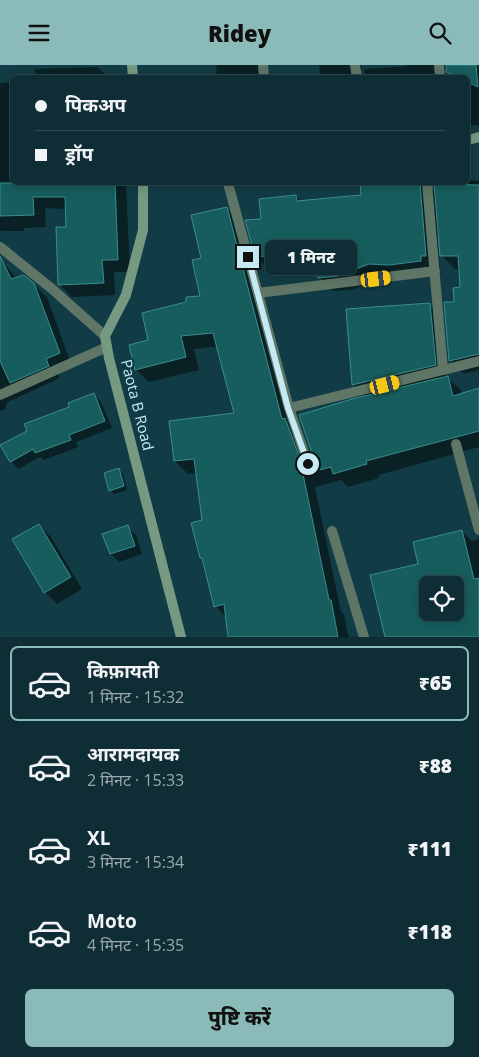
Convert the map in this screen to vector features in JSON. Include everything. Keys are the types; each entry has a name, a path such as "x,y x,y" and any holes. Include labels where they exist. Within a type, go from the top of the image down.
{"street":[{"path":"0,247 51,288 105,336 126,295 143,230 143,185"},
{"path":"229,185 288,408 308,464"},
{"path":"427,185 443,370"},
{"path":"258,293 435,271"},
{"name":"Paota B Road","path":"105,336 181,637"},
{"path":"0,395 107,347"},
{"path":"288,408 479,361"},
{"path":"456,445 478,526"},
{"path":"332,531 364,637"}],"building":[{"path":"446,65 476,65 478,87 470,83 470,75 454,75 446,72"},
{"path":"0,183 10,183 10,185 115,185 118,260 102,260 104,283 58,285 56,227 66,227 65,197 33,197 34,215 0,216"},
{"path":"360,185 420,185 426,256 421,256 421,261 389,265 369,264 338,276 318,278 315,251 255,257 245,220 261,219 259,199 296,195 297,201 361,195"},
{"path":"434,185 479,185 479,354 449,361 444,302 454,302 453,288 460,287 458,256 440,256"},
{"path":"227,207 282,419 285,418 304,469 311,470 315,466 315,462 299,415 352,399 448,376 453,396 479,388 479,431 366,461 367,464 333,474 331,467 303,474 338,637 228,637 224,604 214,607 191,523 202,520 194,459 174,461 169,421 234,413 213,333 181,336 186,357 135,370 129,345 148,340 142,313 186,302 186,297 200,296 192,260 201,258 191,215"},
{"path":"0,256 11,279 24,275 34,283 60,353 46,359 49,366 10,383 0,361"},
{"path":"430,303 436,365 352,385 346,309"},
{"path":"94,393 105,421 69,435 71,440 35,453 33,449 10,462 0,445 27,431 24,424 69,407 68,403"},
{"path":"119,468 124,486 109,491 104,473"},
{"path":"39,524 71,577 44,593 12,539"},
{"path":"128,525 135,546 110,554 102,534"},
{"path":"462,530 474,579 479,578 479,637 385,637 370,575 418,564 413,542"}],"route":[{"path":"248,257 288,408 308,464"}]}
